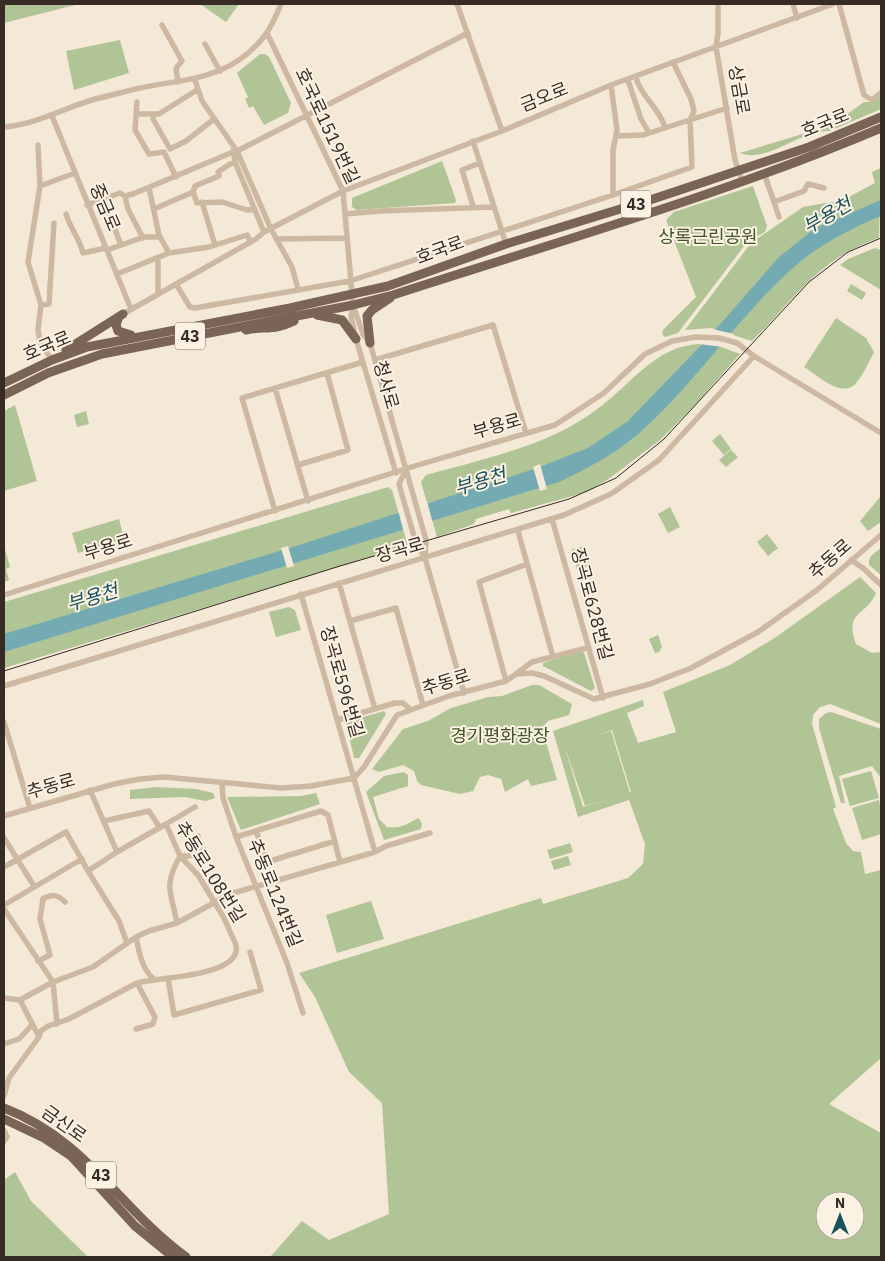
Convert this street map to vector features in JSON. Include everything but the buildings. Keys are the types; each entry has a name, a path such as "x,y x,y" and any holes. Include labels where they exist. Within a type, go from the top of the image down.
{"main road":[{"name":"호국로","path":"4,383 52,360 98,344 352,295 388,286 506,244 810,147 881,117"},
{"name":"호국로","path":"4,394 72,364 126,349 309,314 393,295 742,181 881,128"},
{"name":"호국로","path":"370,343 367,316 372,310 393,295"},
{"path":"309,314 342,320 348,325 356,339"},
{"path":"120,316 117,328 121,333 144,335"},
{"path":"52,360 120,316"},
{"path":"72,364 98,344 106,330 120,316"},
{"path":"229,329 238,331 254,328 260,330 321,316"},
{"name":"금신로","path":"4,1108 34,1122 77,1152 153,1232 186,1257"},
{"name":"금신로","path":"4,1119 44,1138 71,1156 135,1226 173,1257"}],"street":[{"path":"4,127 52,116 93,100 139,88 195,80 220,71 255,47 266,33 281,4"},
{"path":"457,4 502,131"},
{"name":"상금로","path":"718,4 716,47 738,171 742,181"},
{"path":"793,4 797,18"},
{"name":"금오로","path":"120,316 251,242 264,232 343,191 502,131 611,85 636,78 673,62 833,4"},
{"path":"839,4 864,95 872,100 881,93"},
{"path":"162,25 182,61 176,68 178,82"},
{"name":"호국로1519번길","path":"266,33 308,115 343,191 352,295"},
{"path":"125,196 149,188 233,152 236,148 308,115 468,34"},
{"path":"206,44 220,71"},
{"path":"176,284 190,307 195,308 350,281 688,169 692,164 690,120 694,111 691,99 673,62"},
{"path":"636,78 640,92 656,108 665,127"},
{"path":"195,80 197,90 214,119 236,148 276,240 292,267 298,289"},
{"path":"628,80 641,119 649,133"},
{"path":"611,85 617,121 613,150 613,195"},
{"path":"136,114 159,114 197,90"},
{"path":"136,102 136,130 144,148 148,154 164,152 176,176"},
{"path":"616,136 649,133 727,108"},
{"path":"153,115 170,149 186,141 214,119"},
{"name":"중금로","path":"52,116 131,309"},
{"path":"473,141 506,244"},
{"path":"38,145 40,186 28,262 41,305 38,329 40,343 52,360"},
{"path":"236,148 234,154 236,163 264,232"},
{"path":"236,163 230,164 218,172 220,176 195,186 193,192 197,203 222,202 247,210 255,209"},
{"path":"473,206 462,170 480,163"},
{"path":"40,186 74,173"},
{"path":"764,173 779,216"},
{"path":"774,202 804,191 808,184 824,188"},
{"path":"149,188 159,235 168,253"},
{"path":"154,209 193,192"},
{"path":"87,205 100,202 106,197 120,193 125,196 128,209 143,238"},
{"path":"100,202 107,209 121,245"},
{"path":"202,202 215,245"},
{"path":"345,214 380,210 473,206 494,207"},
{"path":"66,214 70,229 76,234 83,253 107,249 143,238 159,237"},
{"path":"41,305 49,304 54,223"},
{"path":"117,274 168,253 215,245 247,235 251,242"},
{"path":"276,240 347,238"},
{"path":"158,258 158,294"},
{"name":"청사로","path":"352,295 352,317 356,339 396,473"},
{"name":"청사로","path":"353,305 363,334 370,343 407,469 426,540 426,558"},
{"path":"375,360 493,325 526,433"},
{"name":"부용로","path":"4,595 407,469 555,425 577,413 604,393 645,354 672,341 710,337 737,343 754,356"},
{"path":"754,356 881,432"},
{"name":"장곡로","path":"4,686 302,594 518,531 611,494 659,460 754,356"},
{"path":"275,511 242,398 363,362"},
{"path":"298,465 348,450 327,373"},
{"path":"275,388 308,501"},
{"path":"407,469 399,484 400,488 416,543 426,558 464,693"},
{"name":"장곡로628번길","path":"552,519 574,592 587,648 602,698"},
{"path":"518,531 553,657"},
{"name":"추동로","path":"4,816 114,784 164,777 282,788 311,786 354,778 364,767 392,720 410,709 506,681 516,674 532,673 544,676 594,699 650,684 692,668 732,648 789,612 881,535"},
{"path":"851,560 863,568 881,585"},
{"path":"506,681 479,582 527,564"},
{"path":"339,583 374,709"},
{"name":"장곡로596번길","path":"302,594 375,852"},
{"path":"350,621 396,608 423,705"},
{"path":"516,674 532,662 587,648"},
{"path":"337,720 402,703 410,709"},
{"path":"4,722 30,808"},
{"name":"추동로124번길","path":"222,783 223,798 236,837 288,963 304,1013"},
{"path":"90,790 117,852"},
{"path":"166,824 195,807"},
{"path":"104,821 149,810 160,828"},
{"path":"236,837 321,811 328,815 340,862"},
{"name":"추동로108번길","path":"7,1077 44,1030 137,983 154,979 200,974 235,956 236,945 215,902 191,866 180,856 166,824 88,871"},
{"path":"256,831 267,862 335,841"},
{"path":"4,867 66,832 119,921 127,943"},
{"path":"4,998 20,1000 53,982 93,966 149,930 176,923 230,894 375,852 386,846 430,833"},
{"path":"176,923 168,884 180,856 189,856 200,851 198,836"},
{"path":"4,838 34,886"},
{"path":"4,905 82,859"},
{"path":"38,961 50,954 40,919 43,899 52,894 58,896 64,902"},
{"path":"4,909 53,982 57,1024"},
{"path":"136,937 140,956 149,975 154,979"},
{"path":"168,978 174,1015 261,990 250,952"},
{"path":"136,1029 153,1024 155,1016 137,983"},
{"path":"20,1000 39,1037"},
{"path":"4,1044 20,1039 32,1025"},
{"path":"4,1096 7,1077"},
{"path":"4,1130 6,1137 4,1141"}],"green space":[{"path":"4,4 79,4 4,23"},
{"path":"200,4 239,4 226,22"},
{"path":"120,40 129,73 74,90 66,51"},
{"path":"260,54 265,54 269,57 291,103 288,113 264,125 253,106 249,108 245,99 248,97 237,73"},
{"path":"881,97 881,109 830,131 807,135 762,154 740,153 845,121 846,115 864,102"},
{"path":"442,161 456,200 455,203 357,210 352,207 352,198"},
{"path":"881,168 879,238 857,247 823,269 795,295 752,341 711,328 685,330 751,243 803,207 843,200 875,183 872,172"},
{"name":"상록근린공원","path":"753,186 767,226 765,232 748,241 678,333 665,337 662,334 663,330 696,297 666,220 674,212"},
{"path":"875,248 881,250 881,290 840,265 848,259"},
{"path":"851,284 866,293 862,300 847,291"},
{"path":"836,318 866,338 874,352 859,380 853,386 847,388 827,383 804,367"},
{"path":"698,344 716,345 740,354 693,407 660,440 610,478 587,492 511,513 509,509 476,519 474,524 437,537 421,482 426,475 517,449 560,432 612,398 657,359 669,352"},
{"path":"15,405 37,481 4,491 4,411"},
{"path":"86,411 89,424 77,427 74,415"},
{"path":"720,434 731,449 724,455 712,441"},
{"path":"731,450 738,457 726,467 719,460"},
{"path":"388,487 392,490 408,546 4,668 4,602"},
{"path":"881,496 881,522 868,531 860,521"},
{"path":"670,507 680,527 668,533 658,514"},
{"path":"119,519 124,539 78,553 72,533"},
{"path":"767,534 778,548 768,556 757,542"},
{"path":"4,546 10,567 6,569 9,580 4,582"},
{"path":"584,546 590,566 577,569 571,550"},
{"path":"881,548 881,575 869,565 869,562 872,555"},
{"path":"860,577 876,593 867,607 854,620 853,633 856,644 872,653 881,652 881,724 830,704 820,707 813,715 812,724 836,807 833,809 846,843 853,851 861,852 865,874 881,870 881,1058 829,1104 881,1133 881,1257 270,1257 302,1221 329,1240 389,1214 382,1103 349,1072 315,997 299,973 541,898 543,904 628,878 643,864 645,844 629,800 578,817 553,731 643,700 644,706 627,713 638,743 676,732 663,692 730,665 776,637","holes":["612,730 631,792 611,731 596,735","564,745 585,806 612,798 583,807"]},
{"path":"289,607 295,610 301,630 276,637 269,612"},
{"path":"658,635 662,647 659,652 655,653 649,639"},
{"path":"581,651 584,653 595,688 591,691 543,666 543,663"},
{"name":"경기평화광장","path":"532,685 539,685 572,704 569,715 548,721 542,728 557,780 531,786 528,779 505,792 501,779 488,775 480,777 473,791 460,794 421,785 417,781 414,771 403,765 379,772 372,769 403,729 428,721 451,708 488,697 502,696"},
{"path":"384,711 386,714 361,755 359,758 354,758 346,722"},
{"path":"831,712 881,729 881,778 872,766 839,776 845,803 841,803 819,728 819,719 826,713"},
{"path":"871,771 879,798 850,806 842,779"},
{"path":"404,772 408,775 408,786 373,797 379,819 387,827 397,827 404,826 419,818 422,824 421,829 384,840 366,792 384,776"},
{"path":"156,787 196,789 213,793 215,798 206,801 184,797 130,799 130,790"},
{"path":"316,793 320,804 241,830 227,797 301,796"},
{"path":"879,800 881,834 862,840 852,808"},
{"path":"570,843 573,852 550,859 547,850"},
{"path":"568,856 571,865 554,870 551,861"},
{"path":"371,901 384,939 337,953 326,915"},
{"path":"15,1172 31,1201 88,1257 4,1257 4,1180"}],"water":[{"path":"881,200 881,216 835,238 813,252 773,287 684,388 636,436 605,458 559,482 4,652 4,634 296,546 537,468 588,448 628,421 708,338 778,258 814,229"}],"pier":[{"path":"712,329 734,334 723,347 699,344"},
{"path":"540,464 547,489 540,491 533,467"},
{"path":"427,501 433,524 404,533 398,510"},
{"path":"288,546 294,566 287,568 281,548"}],"tram line":[{"path":"4,671 340,566 569,499 616,478 664,439 809,282 848,252 881,238"}],"water label":[{"name":"부용천","path":"827,215"},
{"name":"부용천","path":"480,481"},
{"name":"부용천","path":"92,597"}]}
